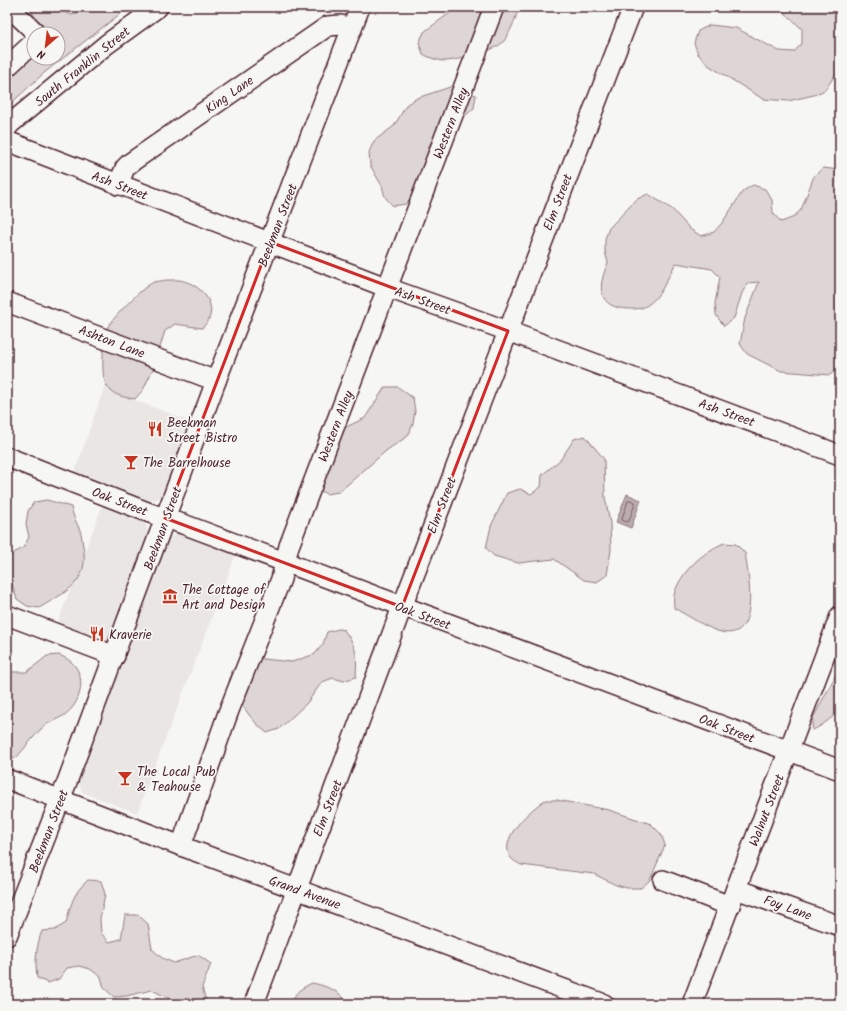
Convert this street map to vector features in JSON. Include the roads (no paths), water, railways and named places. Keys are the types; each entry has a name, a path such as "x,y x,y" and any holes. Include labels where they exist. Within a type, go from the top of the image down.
{"street":[{"path":"9,7 29,26"},
{"name":"South Franklin Street","path":"7,128 107,44 158,7"},
{"name":"Beekman Street","path":"7,936 61,799 216,381 360,7"},
{"name":"Western Alley","path":"181,846 228,712 281,579 289,546 494,7"},
{"name":"Elm Street","path":"254,1004 402,607 633,7"},
{"name":"King Lane","path":"118,184 125,168 130,163 328,26 341,25 352,29"},
{"path":"7,67 26,49"},
{"name":"Ash Street","path":"7,141 388,288 840,454"},
{"name":"Ashton Lane","path":"7,302 216,381"},
{"name":"Oak Street","path":"7,457 402,607 840,770"},
{"path":"7,615 115,656"},
{"name":"Walnut Street","path":"692,1004 840,616"},
{"name":"Grand Avenue","path":"7,779 181,846 604,1004"},
{"name":"Foy Lane","path":"663,880 840,926"}],"water":[{"path":"627,494 641,500 631,528 616,522"}],"place":[{"name":"Beekman Street Bistro","path":"155,429"},
{"name":"The Barrelhouse","path":"131,462"},
{"name":"The Cottage of Art and Design","path":"170,596"},
{"name":"Kraverie","path":"97,634"},
{"name":"The Local Pub & Teahouse","path":"125,778"}]}
